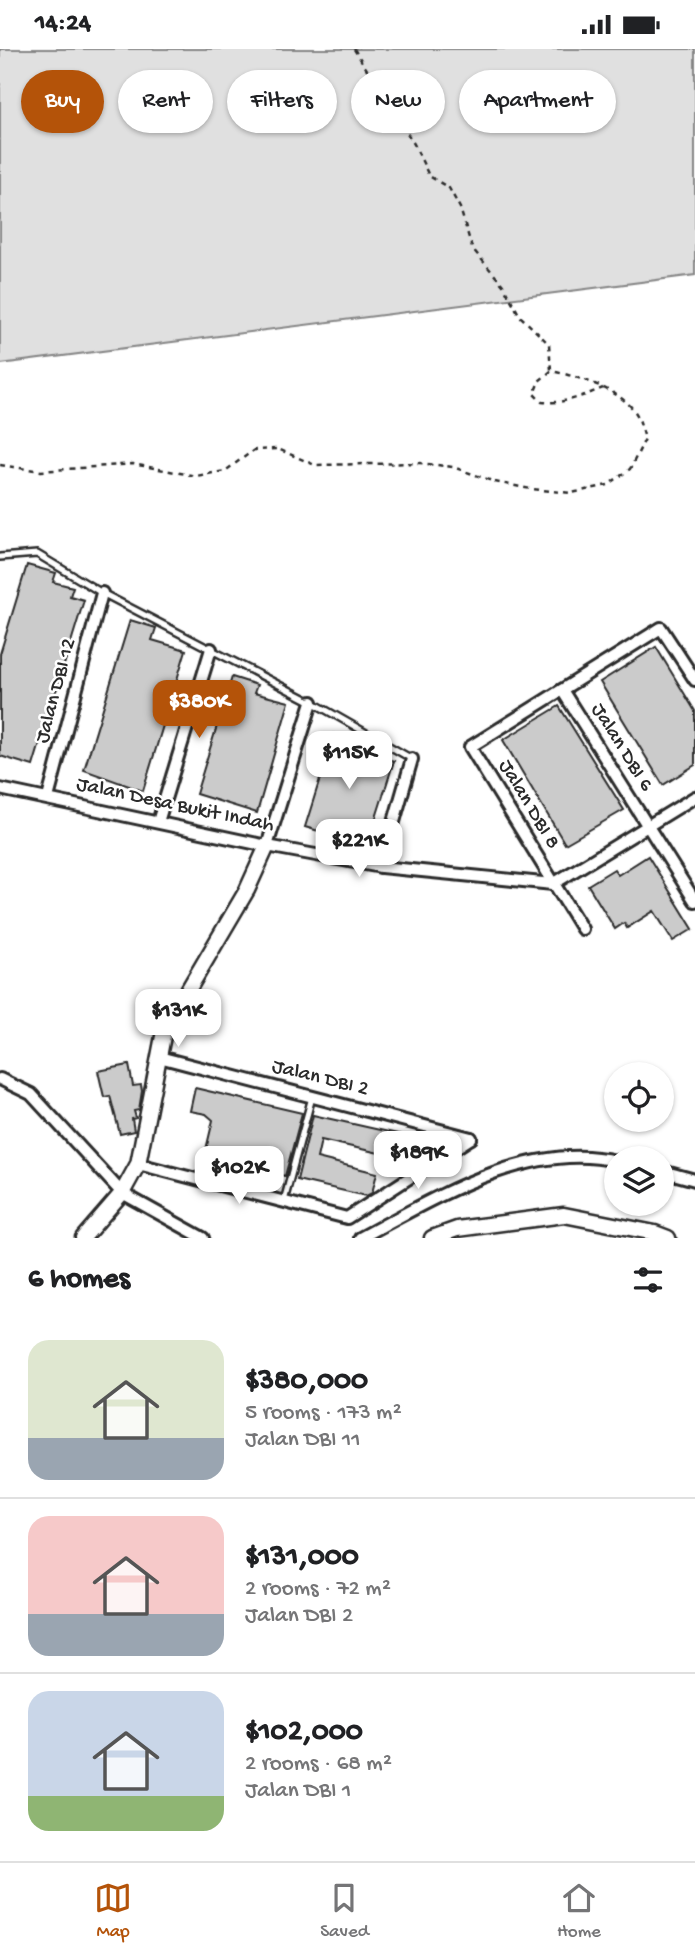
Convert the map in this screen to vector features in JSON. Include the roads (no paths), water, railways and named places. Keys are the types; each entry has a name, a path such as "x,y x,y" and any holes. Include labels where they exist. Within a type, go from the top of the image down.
{"street":[{"name":"Jalan DBI 12","path":"48,798 102,593"},
{"path":"562,690 662,628 695,680"},
{"path":"158,823 211,649"},
{"name":"Jalan DBI 8","path":"562,690 470,747 582,929"},
{"name":"Jalan DBI 6","path":"562,690 695,901"},
{"path":"83,1238 122,1193 138,1164 164,1031 247,890 267,846 312,702"},
{"path":"381,867 412,759"},
{"name":"Jalan Desa Bukit Indah","path":"0,789 267,846 381,867 554,884"},
{"path":"554,884 695,797"},
{"name":"Jalan DBI 2","path":"159,1057 471,1137 347,1218 284,1201"},
{"path":"0,1079 31,1094 122,1193 203,1238"},
{"path":"360,1238 432,1200 511,1167 553,1157 582,1156 604,1159"},
{"path":"138,1164 284,1201"},
{"path":"674,1174 695,1180"},
{"path":"432,1238 457,1229 564,1215 668,1238"}],"lane":[{"path":"0,557 37,554 102,593 312,702 412,759"},
{"path":"284,1201 312,1097"}]}
